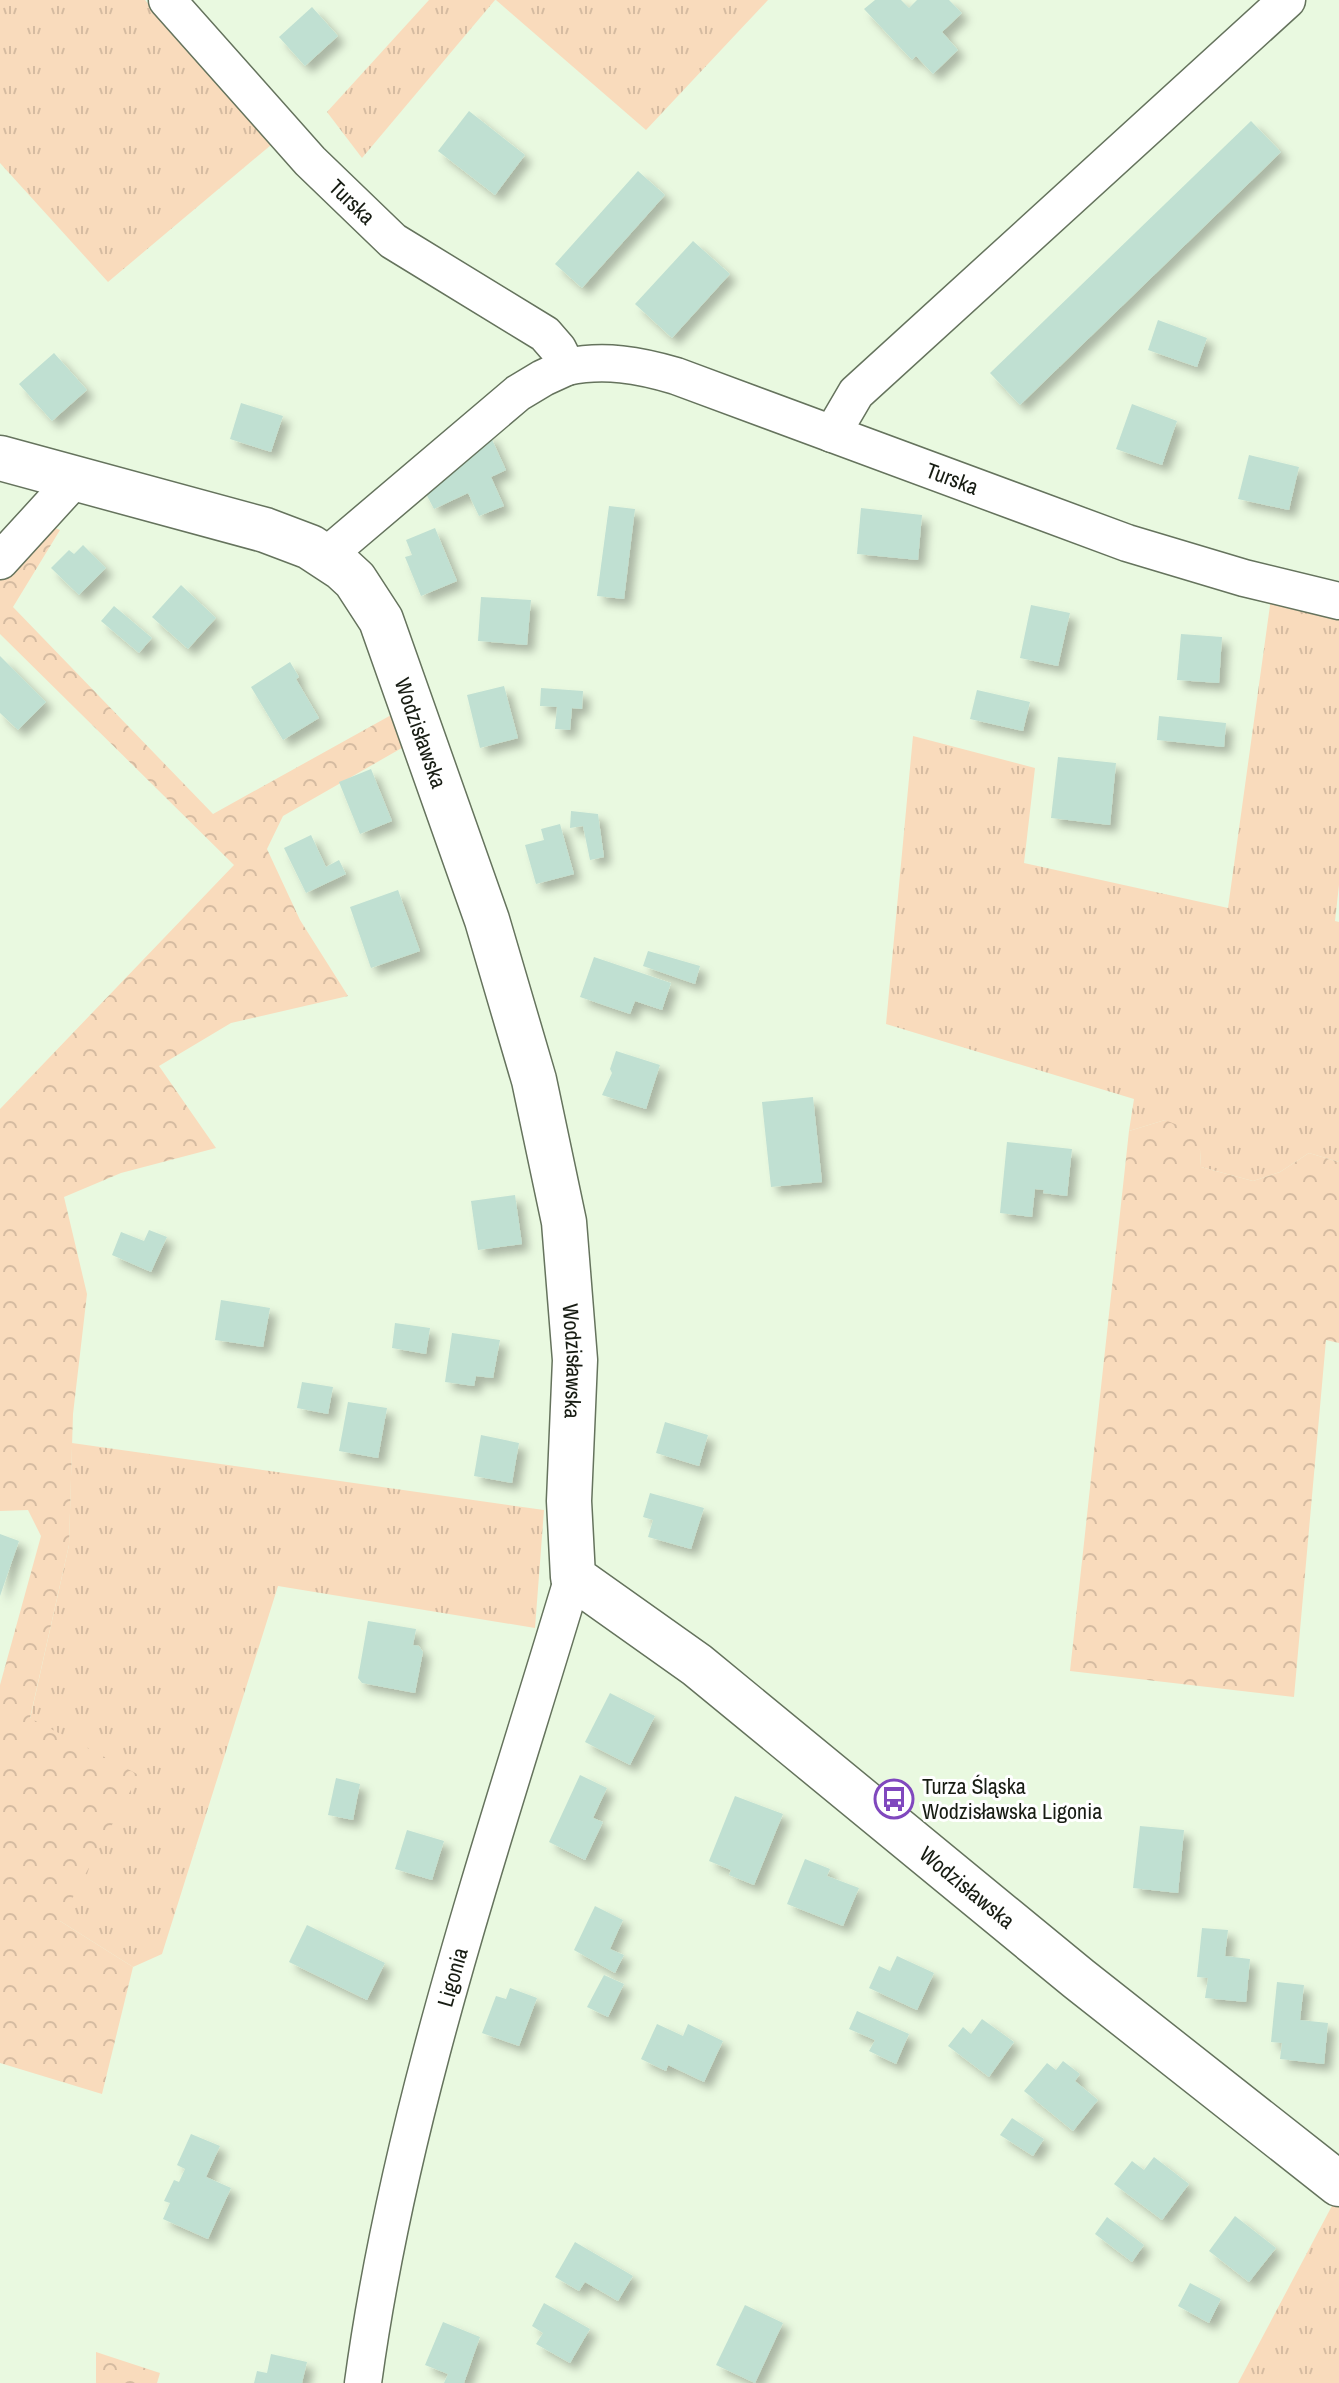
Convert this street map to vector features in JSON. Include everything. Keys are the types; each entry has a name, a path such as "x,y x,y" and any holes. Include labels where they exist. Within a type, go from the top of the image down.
{"street":[{"name":"Turska","path":"167,0 353,205 393,241 545,334 558,349 567,367"},
{"path":"832,434 856,393 1287,0"},
{"name":"Turska","path":"326,556 518,393 567,367 612,363 653,369 1127,543 1244,578 1339,601"},
{"name":"Wodzisławska","path":"0,458 265,530 310,547 355,580 381,620 487,920 534,1080 564,1222 575,1360 569,1501 573,1577 697,1665 1079,1979 1339,2184"},
{"path":"0,561 74,480"},
{"name":"Ligonia","path":"363,2383 375,2294 425,2076 573,1577"}],"green space":[{"path":"0,0 145,0 271,145 108,282 0,163"},
{"path":"429,0 495,0 362,158 327,112"},
{"path":"496,0 768,0 646,130"},
{"path":"48,525 60,530 13,607 213,814 393,714 407,745 283,816 267,849 300,920 348,996 231,1023 159,1066 216,1148 121,1173 64,1197 87,1294 73,1414 69,1545 30,1718 139,1775 60,1921 133,1967 102,2094 0,2063 0,1685 41,1536 28,1510 0,1511 0,1109 234,865 0,634 0,579"},
{"path":"1272,591 1339,610 1339,885 1335,921 1339,922 1339,1162 1309,1153 1280,1172 1253,1181 1201,1167 1200,1150 1165,1120 1129,1131 1134,1099 886,1024 913,736 1035,768 1024,863 1228,908"},
{"path":"1165,1120 1190,1130 1200,1150 1201,1167 1253,1181 1280,1172 1309,1153 1339,1162 1339,1343 1326,1340 1294,1697 1070,1671 1129,1131"},
{"path":"72,1443 544,1510 535,1628 278,1586 162,1954 133,1967 60,1921 30,1719 69,1545"},
{"path":"1334,2202 1339,2206 1339,2383 1238,2383"},
{"path":"96,2352 160,2373 157,2383 96,2383"}],"building":[{"path":"875,0 901,0 909,8 917,0 949,0 962,13 942,32 958,50 933,74 916,56 912,60 864,9"},
{"path":"312,7 338,36 305,66 279,37"},
{"path":"469,111 525,155 495,195 438,151"},
{"path":"1251,121 1281,152 1020,405 990,373"},
{"path":"638,171 665,195 582,288 555,264"},
{"path":"693,241 730,274 672,338 635,304"},
{"path":"1158,320 1207,338 1197,367 1148,350"},
{"path":"54,353 87,390 52,421 19,384"},
{"path":"241,403 283,416 271,452 230,439"},
{"path":"1132,404 1177,421 1162,465 1116,449"},
{"path":"489,433 506,470 491,477 504,506 479,516 468,493 434,509 423,488"},
{"path":"1249,455 1299,467 1289,510 1238,499"},
{"path":"609,506 635,509 624,599 597,596"},
{"path":"861,508 922,515 918,560 857,554"},
{"path":"435,528 457,581 421,596 405,557 412,555 406,540"},
{"path":"83,545 106,568 79,595 51,568 69,550 74,554"},
{"path":"181,585 216,618 188,649 152,617"},
{"path":"481,597 531,600 527,645 478,641"},
{"path":"1031,605 1070,613 1058,666 1020,658"},
{"path":"114,606 152,638 139,653 101,621"},
{"path":"1181,634 1222,637 1219,683 1177,680"},
{"path":"0,656 46,702 18,730 0,713"},
{"path":"290,662 299,677 296,679 319,718 283,740 251,687"},
{"path":"504,686 518,738 480,748 467,695"},
{"path":"541,688 583,691 582,709 572,708 570,730 555,729 557,707 540,706"},
{"path":"977,690 1030,702 1023,731 970,719"},
{"path":"1159,716 1226,723 1224,747 1157,740"},
{"path":"1058,757 1116,763 1110,825 1051,818"},
{"path":"371,769 392,821 360,834 339,782"},
{"path":"571,811 598,814 604,857 590,860 583,826 570,828"},
{"path":"560,824 574,874 536,884 525,845 544,840 541,829"},
{"path":"311,835 326,867 339,860 346,874 306,893 284,848"},
{"path":"398,890 420,951 371,968 350,907"},
{"path":"648,951 700,966 695,984 643,966"},
{"path":"594,957 671,983 662,1010 635,1001 630,1014 580,997"},
{"path":"616,1051 660,1065 646,1109 602,1095 612,1073 610,1069"},
{"path":"813,1097 822,1182 771,1187 762,1102"},
{"path":"1007,1142 1072,1149 1067,1196 1035,1189 1032,1217 1000,1213"},
{"path":"515,1195 522,1244 478,1250 471,1201"},
{"path":"149,1230 167,1237 151,1272 112,1255 121,1232 144,1241"},
{"path":"221,1300 270,1308 263,1347 215,1340"},
{"path":"395,1323 430,1328 426,1354 392,1348"},
{"path":"452,1333 500,1340 493,1378 476,1376 474,1386 445,1382"},
{"path":"302,1382 333,1387 328,1414 297,1408"},
{"path":"348,1402 387,1408 378,1458 339,1451"},
{"path":"665,1422 708,1435 699,1466 656,1453"},
{"path":"481,1435 519,1443 512,1483 474,1476"},
{"path":"650,1493 704,1508 691,1549 648,1537 653,1520 643,1517"},
{"path":"0,1534 19,1541 0,1596"},
{"path":"368,1621 416,1629 413,1645 419,1646 423,1652 415,1693 362,1683 358,1678"},
{"path":"610,1693 655,1716 630,1765 585,1742"},
{"path":"580,1775 607,1788 593,1818 603,1822 585,1860 549,1842"},
{"path":"336,1778 360,1784 353,1820 328,1815"},
{"path":"735,1796 783,1814 754,1885 729,1875 731,1870 709,1861"},
{"path":"1140,1826 1184,1830 1178,1893 1133,1888"},
{"path":"407,1830 444,1841 432,1880 395,1869"},
{"path":"805,1859 830,1869 827,1876 859,1888 843,1926 787,1904"},
{"path":"595,1906 623,1920 610,1949 624,1955 615,1973 574,1950"},
{"path":"307,1925 385,1963 367,2000 289,1962"},
{"path":"1202,1928 1228,1930 1225,1956 1250,1959 1246,2002 1205,1998 1208,1978 1197,1977"},
{"path":"897,1956 934,1973 917,2010 869,1988 879,1966 890,1971"},
{"path":"604,1975 624,1984 608,2017 587,2007"},
{"path":"1277,1982 1304,1985 1300,2020 1328,2023 1324,2064 1280,2059 1282,2043 1271,2042"},
{"path":"510,1988 537,1998 519,2046 482,2033 496,1996 506,1999"},
{"path":"857,2011 909,2034 896,2064 869,2051 875,2040 849,2029"},
{"path":"982,2019 1014,2042 989,2077 948,2046 963,2027 971,2034"},
{"path":"657,2024 683,2036 688,2024 723,2041 704,2082 668,2065 666,2071 641,2059"},
{"path":"1063,2061 1080,2074 1075,2081 1098,2100 1073,2131 1024,2091 1047,2063 1056,2070"},
{"path":"1012,2118 1044,2139 1033,2156 1000,2135"},
{"path":"191,2134 220,2146 206,2177 231,2188 208,2239 163,2219 170,2203 164,2201 174,2180 179,2182 185,2169 177,2165"},
{"path":"1154,2157 1189,2184 1162,2220 1114,2184 1132,2161 1144,2170"},
{"path":"1235,2216 1276,2248 1249,2282 1209,2251"},
{"path":"1107,2217 1144,2245 1132,2262 1095,2234"},
{"path":"575,2242 633,2276 618,2301 585,2282 579,2291 555,2277"},
{"path":"1190,2283 1221,2299 1209,2323 1178,2306"},
{"path":"544,2303 590,2329 570,2363 536,2344 543,2333 532,2326"},
{"path":"745,2305 783,2323 755,2383 716,2365"},
{"path":"443,2322 480,2337 464,2383 444,2383 448,2374 425,2365"},
{"path":"271,2354 307,2362 302,2383 254,2383 257,2371 267,2373"}],"place":[{"name":"Turza Śląska Wodzisławska Ligonia","path":"894,1799"}]}
